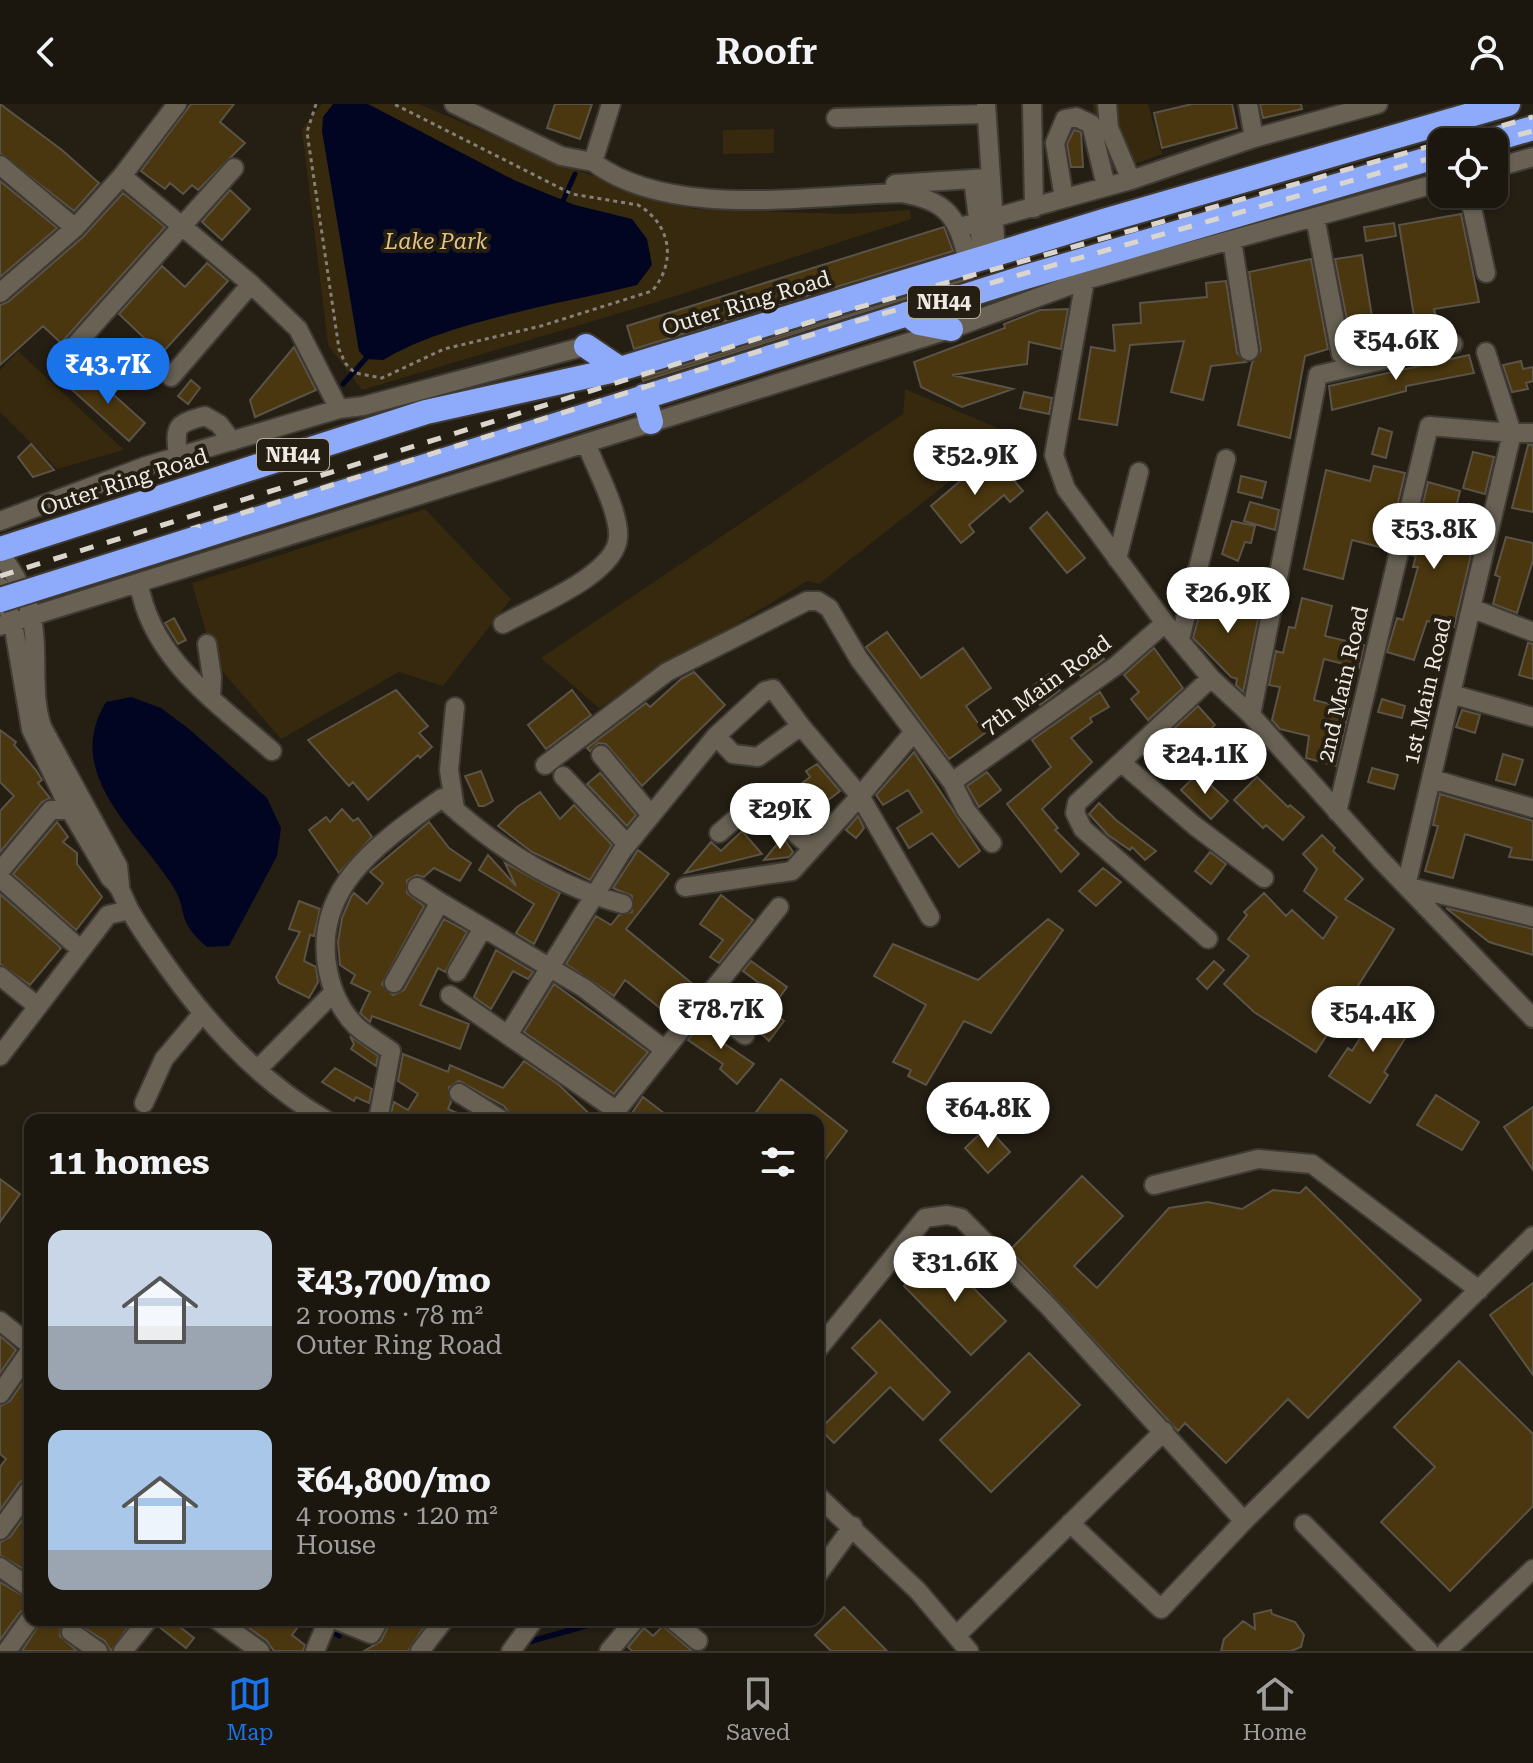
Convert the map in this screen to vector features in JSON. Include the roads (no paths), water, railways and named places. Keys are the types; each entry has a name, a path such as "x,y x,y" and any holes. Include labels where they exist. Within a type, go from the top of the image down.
{"highway":[{"name":"Outer Ring Road","path":"0,551 426,412 620,369 982,257 1508,104"},
{"path":"1508,135 1533,128"},
{"name":"NH44","path":"0,600 907,314 1428,159"},
{"path":"907,314 919,323 951,329"},
{"path":"586,346 620,369"},
{"path":"644,396 651,422"}],"street":[{"path":"0,293 75,228 122,176 177,104"},
{"path":"454,104 561,156 593,162 614,178 704,200 901,193 932,198 976,223 1131,180 1254,138 1378,104"},
{"path":"593,162 611,104"},
{"path":"1032,104 1034,208"},
{"path":"1107,104 1109,128 1131,180"},
{"path":"1248,104 1254,138"},
{"path":"1301,104 1302,124"},
{"path":"836,118 986,109 976,223 982,257"},
{"path":"1064,198 1055,143 1065,119 1076,117 1091,124 1106,186"},
{"path":"1508,164 1533,157"},
{"path":"0,165 75,228"},
{"path":"71,350 234,168"},
{"path":"122,176 251,284 298,329 339,409"},
{"path":"819,185 980,178"},
{"path":"15,622 951,329 1085,280 1428,186"},
{"path":"1472,208 1486,273"},
{"path":"1315,217 1341,354"},
{"path":"976,223 982,257"},
{"path":"1232,240 1249,351"},
{"path":"1085,280 1054,455 1066,489 1165,623 1211,678 1251,715 1337,812 1533,1018"},
{"path":"171,377 251,284"},
{"path":"1251,715 1318,375 1453,344"},
{"path":"0,521 178,457 339,409 363,406 586,346"},
{"path":"1486,352 1512,433 1533,433"},
{"path":"178,457 175,432 180,424 189,420 205,416 219,424 232,441"},
{"name":"2nd Main Road","path":"1337,812 1429,426 1512,433"},
{"name":"1st Main Road","path":"1406,886 1512,433"},
{"path":"503,624 582,581 611,560 619,537 586,443"},
{"path":"1180,639 1226,459"},
{"path":"1117,559 1139,472"},
{"path":"0,551 16,575 15,622 27,718 70,810 110,878 120,886"},
{"path":"134,586 175,666 272,751"},
{"path":"0,587 15,622 39,719 118,866 120,886 129,910 202,1014 258,1069 315,1114"},
{"path":"545,765 667,672 807,601 818,601 829,608 859,659 912,734 952,782 966,810 992,843"},
{"path":"1471,608 1533,632"},
{"name":"7th Main Road","path":"952,782 1117,665 1165,623"},
{"path":"207,644 212,677 211,697"},
{"path":"1208,939 1083,829 1075,813 1077,803 1123,764 1211,678"},
{"path":"508,1035 627,844 716,736 765,691 773,689 860,796 930,917"},
{"path":"1451,694 1533,717"},
{"path":"455,707 449,770 455,809"},
{"path":"716,736 733,754 758,757 801,726"},
{"path":"685,887 792,871 912,734"},
{"path":"601,755 651,815"},
{"path":"1123,764 1195,826 1264,878"},
{"path":"563,776 627,844"},
{"path":"1432,779 1533,808"},
{"path":"379,1114 391,1051 355,1025 333,993 323,942 331,908 350,876 386,839 442,798 493,842 594,896 623,904"},
{"path":"719,833 747,809 760,816 779,818 807,844 815,846"},
{"path":"0,871 51,810 70,810"},
{"path":"0,878 80,949"},
{"path":"1406,886 1533,917"},
{"path":"417,887 584,988 665,1050"},
{"path":"394,983 440,902"},
{"path":"615,1114 779,907"},
{"path":"0,1056 36,1005 108,915 129,910"},
{"path":"457,972 483,928"},
{"path":"0,976 36,1005"},
{"path":"258,1069 333,993"},
{"path":"450,995 508,1035 610,1114"},
{"path":"1513,996 1533,1002"},
{"path":"702,1003 745,1035"},
{"path":"144,1103 164,1059 202,1014"},
{"path":"459,1093 492,1114"},
{"path":"1154,1185 1258,1159 1312,1164 1479,1290"},
{"path":"824,1342 925,1218 947,1215 961,1218 1164,1431 1244,1521"},
{"path":"1070,1523 1161,1609 1244,1521 1533,1236"},
{"path":"0,1321 24,1343"},
{"path":"0,1394 24,1357"},
{"path":"957,1635 1164,1431"},
{"path":"0,1530 24,1497"},
{"path":"824,1501 853,1526 969,1651"},
{"path":"1304,1524 1429,1651"},
{"path":"824,1566 853,1526"},
{"path":"0,1567 24,1584"},
{"path":"1446,1651 1533,1569"},
{"path":"7,1651 25,1626"},
{"path":"123,1651 143,1626"},
{"path":"225,1626 260,1651"},
{"path":"315,1651 328,1626"},
{"path":"337,1626 371,1634 376,1626"},
{"path":"420,1651 439,1626"},
{"path":"511,1651 529,1626"},
{"path":"618,1648 631,1626"},
{"path":"680,1626 698,1641"},
{"path":"71,1632 98,1651"}],"water":[{"path":"333,104 368,104 516,181 575,205 632,219 647,239 652,265 637,285 471,324 409,346 383,360 366,359 359,351 322,131 323,117"},
{"path":"131,697 161,708 189,729 267,798 281,828 277,856 229,946 207,947 190,929 172,885 124,822 98,777 93,753 95,728 106,702"},
{"path":"574,1626 596,1626 528,1645 532,1638"}],"waterway":[{"path":"562,203 575,174"},
{"path":"343,384 369,355"},
{"path":"324,1626 339,1636"}],"railway":[{"path":"0,576 839,313 1533,117"},
{"path":"1508,138 1533,131"},
{"path":"0,589 843,325 1428,159"}],"park label":[{"name":"Lake Park","path":"436,241"}]}
